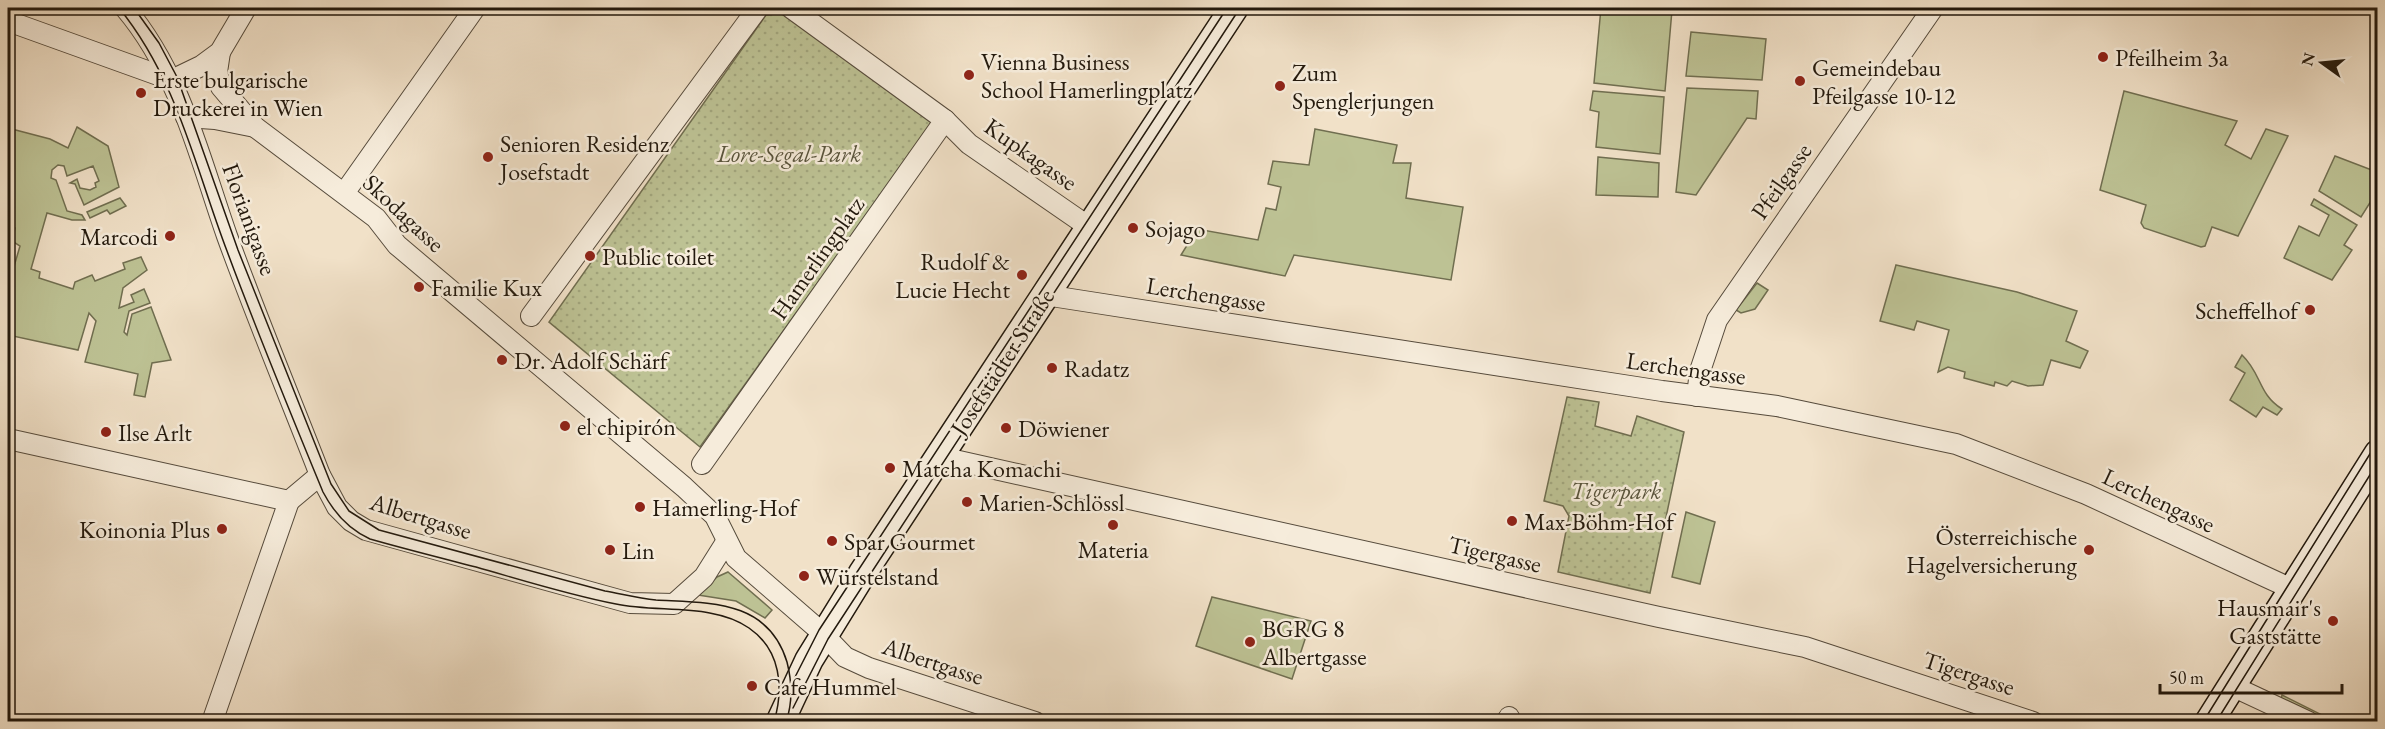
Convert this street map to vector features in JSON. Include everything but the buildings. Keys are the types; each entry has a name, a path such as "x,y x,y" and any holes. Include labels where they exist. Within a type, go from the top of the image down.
{"street":[{"path":"125,8 142,28 172,80"},
{"path":"8,21 172,80 201,66 220,52 246,8"},
{"path":"345,192 475,8"},
{"path":"531,316 758,8"},
{"path":"791,8 945,120"},
{"name":"Josefstädter Straße","path":"780,722 809,660 824,635 1234,8"},
{"name":"Pfeilgasse","path":"1697,396 1700,371 1717,320 1933,8"},
{"name":"Skodagasse","path":"220,52 217,72 221,87 255,127 345,192 376,218 397,245 684,487 715,516 731,550"},
{"name":"Florianigasse","path":"172,80 228,238 320,475"},
{"name":"Skodagasse","path":"186,117 215,119 255,127"},
{"name":"Kupkagasse","path":"945,120 969,144 1089,227"},
{"name":"Hamerlingplatz","path":"702,464 945,120"},
{"name":"Lerchengasse","path":"1045,295 1697,396 1777,406 1956,444 2086,494 2292,590"},
{"path":"8,439 290,501"},
{"path":"2209,722 2378,454"},
{"name":"Tigergasse","path":"941,457 1805,647 2033,722"},
{"path":"212,722 290,501 320,475"},
{"name":"Albertgasse","path":"320,475 337,507 351,521 372,533 605,597 651,605 674,604 731,550 845,657 869,668 1035,722"},
{"path":"2232,686 2309,722"}],"green space":[{"path":"1601,8 1672,10 1665,91 1594,83"},
{"name":"Lore-Segal-Park","path":"783,13 935,119 700,447 549,322 766,15"},
{"path":"1691,32 1766,39 1762,80 1686,76"},
{"path":"1687,88 1758,91 1756,119 1747,118 1696,195 1676,192"},
{"path":"1593,91 1664,97 1660,154 1596,147 1599,112 1590,110"},
{"path":"2124,91 2237,121 2225,145 2251,159 2266,129 2288,136 2238,236 2212,227 2205,246 2201,247 2144,228 2141,223 2146,205 2100,190"},
{"path":"77,127 108,146 119,187 84,205 75,184 70,183 77,179 80,188 90,190 96,187 95,183 99,181 93,166 67,176 64,166 58,165 52,170 51,178 56,180 67,211 82,215 85,220 72,220 47,213 31,269 40,272 39,278 73,289 75,282 92,275 95,281 125,269 123,263 141,257 147,270 123,288 119,308 134,302 131,295 144,289 150,303 129,311 124,332 127,335 132,314 151,307 171,360 152,363 145,397 134,395 138,374 85,362 96,321 89,313 78,350 8,335 8,287 20,246 12,241 15,228 8,226 14,205 8,203 8,128 50,139 68,148"},
{"path":"1315,129 1397,145 1393,163 1411,163 1406,198 1463,207 1451,280 1294,255 1285,276 1181,255 1197,229 1258,240 1266,208 1276,210 1281,187 1268,184 1273,161 1309,165"},
{"path":"2335,156 2377,172 2377,204 2371,201 2361,217 2319,191"},
{"path":"1598,157 1659,163 1658,197 1596,195"},
{"path":"120,198 126,206 110,214 107,210 90,218 87,212"},
{"path":"2314,199 2357,225 2344,245 2352,250 2332,280 2284,258 2299,226 2319,236 2329,215 2311,205"},
{"path":"1896,265 2017,292 2077,311 2066,341 2088,351 2080,368 2051,360 2043,385 2028,386 2012,381 2007,386 1995,382 1994,386 1964,378 1965,372 1948,367 1938,372 1949,330 1917,321 1914,330 1880,321"},
{"path":"1757,283 1768,290 1755,309 1741,313 1736,310"},
{"path":"2242,355 2253,369 2268,397 2282,409 2277,415 2263,407 2256,417 2230,400 2245,373 2235,367"},
{"name":"Tigerpark","path":"1567,397 1599,402 1595,426 1631,436 1637,416 1684,432 1650,593 1558,572 1569,516 1563,506 1544,501"},
{"path":"1686,512 1715,522 1700,584 1672,577"},
{"path":"728,572 772,610 765,618 736,601 698,595 717,577"},
{"path":"1212,597 1311,621 1292,679 1196,646"},
{"path":"2282,695 2326,717 2324,721 2281,699"}],"tram line":[{"path":"119,8 139,35 170,94 238,281 286,402 323,492 342,520 370,539 563,592 632,607 703,612 735,620 760,637 774,658 779,683 774,722"},
{"path":"134,8 159,43 177,77 238,250 331,484 349,511 379,530 605,591 656,600 715,604 751,615 766,626 778,641 787,662 791,692 786,722"},
{"path":"792,683 819,630 1227,8"},
{"path":"793,708 828,639 1240,8"},
{"path":"2203,722 2378,441"},
{"path":"2216,722 2378,462"}],"place":[{"name":"Pfeilheim 3a","path":"2103,57"},
{"name":"Vienna Business School Hamerlingplatz","path":"969,75"},
{"name":"Gemeindebau Pfeilgasse 10-12","path":"1800,81"},
{"name":"Zum Spenglerjungen","path":"1280,86"},
{"name":"Erste bulgarische Druckerei in Wien","path":"141,93"},
{"name":"Senioren Residenz Josefstadt","path":"488,157"},
{"name":"Sojago","path":"1133,228"},
{"name":"Marcodi","path":"170,236"},
{"name":"Public toilet","path":"590,256"},
{"name":"Rudolf & Lucie Hecht","path":"1022,275"},
{"name":"Familie Kux","path":"419,287"},
{"name":"Scheffelhof","path":"2310,310"},
{"name":"Dr. Adolf Schärf","path":"502,360"},
{"name":"Radatz","path":"1052,368"},
{"name":"el chipirón","path":"565,426"},
{"name":"Döwiener","path":"1006,428"},
{"name":"Ilse Arlt","path":"106,432"},
{"name":"Matcha Komachi","path":"890,468"},
{"name":"Marien-Schlössl","path":"967,502"},
{"name":"Hamerling-Hof","path":"640,507"},
{"name":"Max-Böhm-Hof","path":"1512,521"},
{"name":"Materia","path":"1113,525"},
{"name":"Koinonia Plus","path":"222,529"},
{"name":"Spar Gourmet","path":"832,541"},
{"name":"Lin","path":"610,550"},
{"name":"Österreichische Hagelversicherung","path":"2089,550"},
{"name":"Würstelstand","path":"804,576"},
{"name":"Hausmair's Gaststätte","path":"2333,621"},
{"name":"BGRG 8 Albertgasse","path":"1250,642"},
{"name":"Cafe Hummel","path":"752,686"}]}
